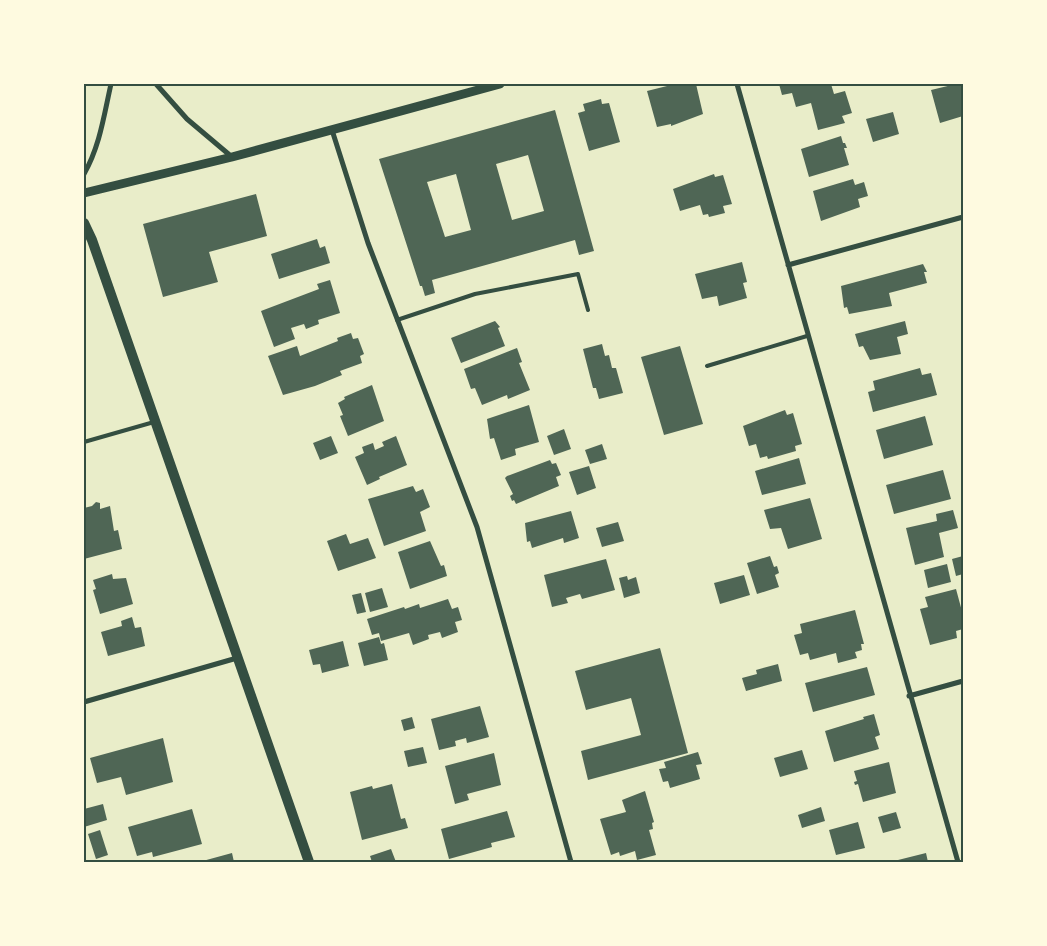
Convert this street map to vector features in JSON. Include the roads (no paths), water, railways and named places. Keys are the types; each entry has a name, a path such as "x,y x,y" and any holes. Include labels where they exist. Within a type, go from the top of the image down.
{"main road":[{"path":"84,223 309,862"}],"street":[{"path":"84,174 95,153 100,137 111,84"},
{"path":"156,84 181,113 232,157"},
{"path":"84,193 232,157 500,84"},
{"path":"737,84 909,696 958,862"},
{"path":"332,130 368,243 396,320 456,468 477,526 572,862"},
{"path":"788,266 963,217"},
{"path":"84,702 237,658"},
{"path":"909,696 963,681"}],"lane":[{"path":"396,320 476,294 578,274 588,310"},
{"path":"707,366 807,336"},
{"path":"84,442 155,422"}]}
